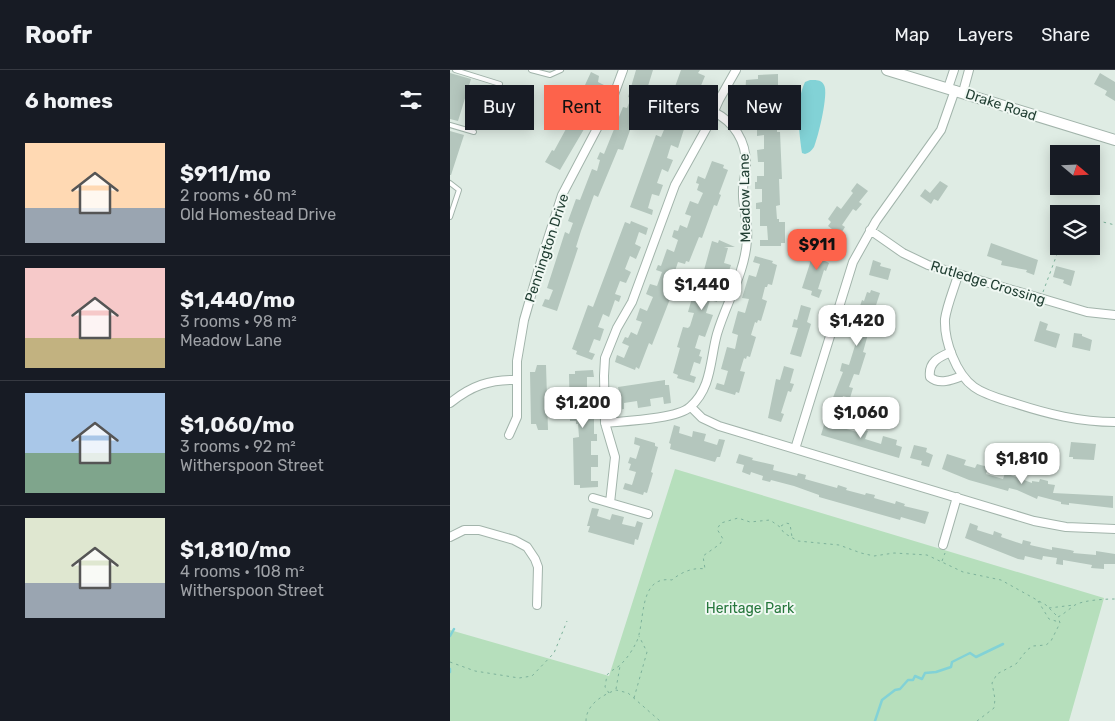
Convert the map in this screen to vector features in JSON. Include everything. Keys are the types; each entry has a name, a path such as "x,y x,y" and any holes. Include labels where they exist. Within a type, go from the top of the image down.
{"street":[{"name":"Pennington Drive","path":"508,435 517,417 518,350 524,320 562,195 612,100 623,70"},
{"path":"718,104 735,70"},
{"name":"Drake Road","path":"887,70 1115,140"},
{"path":"954,70 955,90"},
{"path":"795,449 853,262 870,230 941,130 955,90 969,70"},
{"name":"Meadow Lane","path":"691,407 700,398 713,364 718,332 732,297 748,238 743,198 746,164 743,145 732,124 727,118 718,114"},
{"path":"610,502 615,457 605,423 604,367 608,349 617,328 632,302 675,185 704,130"},
{"name":"Rutledge Crossing","path":"870,230 903,253 928,265 1087,312 1115,314"},
{"path":"958,275 945,318 946,335 951,352 962,376 975,388 999,399 1025,407 1073,420 1115,422"},
{"path":"951,352 935,361 929,370 930,377 937,381 946,381 962,376"},
{"path":"450,403 465,391 479,384 496,380 517,380"},
{"path":"605,423 675,415 691,407 702,418 742,433 957,498 1053,525 1115,529"},
{"path":"593,498 648,514"},
{"path":"944,548 957,498"},
{"path":"450,537 461,531 475,529 514,540 527,547 536,558 538,567 537,605"}],"lane":[{"path":"455,70 500,85"},
{"path":"531,70 550,75 561,70"},
{"path":"450,125 474,132"},
{"path":"450,183 459,190 450,217"}],"path":[{"path":"1100,221 1115,225"},
{"path":"1041,299 1057,255"},
{"path":"609,693 605,687 607,675 620,665 635,644 651,586 660,580 672,580 678,574 694,568 706,568 703,556 723,540 717,529 721,523 738,518 750,522 770,520 780,526 784,533 798,541 839,545 860,554 874,556 918,554 933,557 963,572 1002,580 1038,601 1058,617 1060,622 1051,641 1046,645 1033,646 1027,650 1016,664 997,674 992,683 996,699 994,708 977,721"},
{"path":"780,526 786,523 790,524 792,538"},
{"path":"941,562 944,548"},
{"path":"1048,608 1076,605 1104,598 1115,599"},
{"path":"1038,601 1049,619 1060,622"},
{"path":"1058,617 1076,605"},
{"path":"450,662 475,671 519,678 532,676 554,653 567,621"},
{"path":"634,698 648,652 638,636"},
{"path":"616,690 620,665"},
{"path":"586,721 589,708 616,690 628,693 660,721"}],"green space":[{"name":"Heritage Park","path":"675,469 1104,598 1069,721 450,721 450,630 609,676"}],"water":[{"path":"818,80 823,83 825,97 816,142 812,150 805,154 802,153 799,130 801,130 801,94 805,82"}],"building":[{"path":"636,70 653,70 648,85 632,85"},
{"path":"681,70 700,70 698,73 705,76 701,85 676,85"},
{"path":"591,72 599,76 598,82 604,85 585,85"},
{"path":"450,73 471,79 469,85 465,85 465,98 458,121 450,119"},
{"path":"1100,73 1115,82 1115,101 1105,95 1107,91 1094,84"},
{"path":"778,74 778,85 746,85 746,80 758,79 758,75"},
{"path":"629,103 630,130 623,150 618,149 598,197 594,195 557,311 542,306 545,299 549,300 553,290 547,288 565,232 569,234 573,223 568,221 576,199 580,200 592,169 597,171 600,160 597,159 600,152 604,154 614,130 619,130 619,117 623,107 627,108"},
{"path":"565,130 584,130 560,170 545,162 552,150 554,151"},
{"path":"664,130 684,130 678,148 671,145 667,158 673,160 668,172 662,169 657,183 663,185 659,196 652,194 648,208 653,210 652,215 630,207 656,135 661,137"},
{"path":"757,130 777,130 777,132 780,132 782,179 779,179 780,205 776,206 777,219 779,219 779,222 785,222 785,243 781,243 781,246 760,246 760,240 768,240 767,226 760,226 760,209 756,209 756,203 762,202 762,189 755,189 755,182 757,182 757,176 764,176 764,162 758,162 757,150 764,149 764,135 757,136"},
{"path":"450,131 464,135 451,175 450,175"},
{"path":"712,161 724,165 723,168 728,170 719,194 721,195 717,206 714,205 702,238 699,237 689,262 686,261 685,264 678,262 674,274 679,276 652,345 649,343 639,369 636,367 635,370 615,362 617,355 624,358 629,346 622,343 625,337 628,338 631,332 637,335 642,322 636,320 640,308 647,311 653,297 646,294 650,284 657,286 662,272 656,270 658,265 661,266 667,249 674,252 678,240 672,237 674,230 678,231 680,225 687,228 691,216 685,214 690,201 698,204 703,193 697,190 699,184 696,183 698,176 705,179"},
{"path":"940,181 948,186 938,201 934,199 931,204 920,196 925,189 930,193"},
{"path":"857,183 868,191 859,202 862,204 856,211 853,209 842,225 845,227 840,235 828,226 831,222 828,219 837,206 841,209 853,193 851,191"},
{"path":"631,221 648,228 646,235 639,232 635,244 641,247 636,259 630,256 625,269 631,272 626,283 620,281 615,294 621,296 619,302 615,300 609,317 603,314 598,327 604,329 600,341 594,339 589,352 595,354 592,360 576,354 577,351 572,349 588,305 593,307 625,222 630,224"},
{"path":"719,240 735,247 724,247 728,248 724,263 731,265 727,277 720,275 716,288 723,290 721,297 718,296 717,302 710,300 706,313 713,315 705,337 699,335 695,348 701,350 699,356 702,357 700,364 694,362 690,375 696,377 694,383 677,378 678,375 673,373 680,348 677,347 683,327 688,328 690,326 694,313 688,312 694,291 698,292 712,241 718,243"},
{"path":"991,243 1038,260 1034,275 1026,272 1027,270 1001,265 1002,261 987,256"},
{"path":"820,244 830,247 825,261 829,263 826,271 824,270 818,289 822,290 819,298 811,295 812,291 802,288 812,257 815,258"},
{"path":"755,256 773,261 772,263 777,265 772,285 768,284 765,287 762,299 767,301 761,321 755,322 751,335 756,337 750,357 744,358 740,371 745,372 739,393 736,392 735,395 715,389 717,383 724,385 728,371 721,369 727,347 735,349 738,335 732,333 738,311 745,313 749,299 742,298 749,275 756,277 760,264 753,262"},
{"path":"873,260 881,263 880,266 891,269 888,280 869,275"},
{"path":"1056,266 1075,271 1071,286 1063,283 1064,280 1053,277"},
{"path":"871,290 880,293 867,333 863,352 866,353 859,375 854,374 849,387 853,388 850,398 843,396 841,403 832,400 843,372 840,371 842,363 849,365 857,339 851,337 861,309 859,309 862,300 864,301 867,292 870,293"},
{"path":"801,305 811,308 807,322 811,324 801,357 790,354 798,328 792,327 794,319 797,320"},
{"path":"1040,321 1048,324 1046,330 1060,334 1056,348 1034,341"},
{"path":"1074,333 1082,334 1082,336 1092,340 1090,351 1072,347"},
{"path":"537,365 546,365 548,430 538,430 536,424 531,424 530,372 535,372"},
{"path":"784,366 794,369 790,383 794,384 791,392 788,391 781,413 784,414 781,422 768,418 776,379 780,380"},
{"path":"593,370 594,377 587,377 587,391 593,391 594,404 587,404 587,417 594,417 594,434 597,434 597,441 591,441 591,455 598,455 598,467 591,467 591,481 598,481 598,487 580,488 580,485 574,485 573,438 579,437 578,424 576,424 576,421 570,421 569,374 575,374 575,371"},
{"path":"665,380 665,385 669,385 671,403 664,404 663,397 650,399 651,406 638,408 637,401 624,403 624,409 618,410 616,393 619,392 618,387"},
{"path":"834,420 845,423 843,428 857,432 858,428 868,431 865,439 881,444 883,436 897,440 896,445 902,447 899,458 821,435 824,425 831,427"},
{"path":"674,425 680,427 679,433 692,437 693,431 706,434 704,441 717,445 719,439 725,440 720,457 717,457 715,462 670,449 671,444 669,443"},
{"path":"635,437 655,443 655,446 658,447 647,493 644,492 643,495 623,489 625,483 632,485 636,472 629,470 631,464 628,463 630,457 636,459 640,446 634,444"},
{"path":"1071,442 1096,444 1094,460 1073,459 1073,457 1069,457"},
{"path":"914,445 927,448 926,452 933,455 929,467 921,465 922,461 910,458"},
{"path":"739,454 753,458 752,460 774,465 773,470 797,476 798,473 806,475 805,479 837,488 838,485 847,488 846,490 865,495 866,493 875,495 874,498 895,504 896,501 905,504 904,506 929,512 925,524 901,517 900,520 819,497 819,495 794,486 771,480 770,482 762,480 763,476 751,472 750,475 742,472 744,465 736,463"},
{"path":"947,454 966,460 964,465 975,468 977,464 988,467 986,474 1003,479 1005,473 1032,483 1032,481 1039,482 1040,479 1048,481 1048,484 1055,485 1053,493 1113,496 1113,508 1069,503 1069,505 1061,504 1061,502 1038,496 1037,499 1017,490 1009,488 1008,491 969,480 942,469"},
{"path":"592,508 599,509 597,516 610,520 612,514 624,517 622,524 635,527 637,521 643,523 638,540 635,539 634,545 588,532 590,526 587,526"},
{"path":"970,523 978,526 977,530 993,535 994,531 1002,534 1001,537 1022,544 1023,540 1031,542 1030,545 1052,550 1052,547 1074,551 1073,553 1096,555 1096,551 1115,554 1115,564 1104,564 1104,569 1091,568 1092,565 1063,560 1063,565 1056,564 1057,558 1043,556 1042,560 1025,556 1024,560 1018,559 965,538"}],"waterway":[{"path":"450,636 454,629"},
{"path":"875,721 882,700 895,690 900,689 908,680 913,680 915,676 922,679 925,673 951,667 952,662 970,653 976,657 1003,644"}]}
